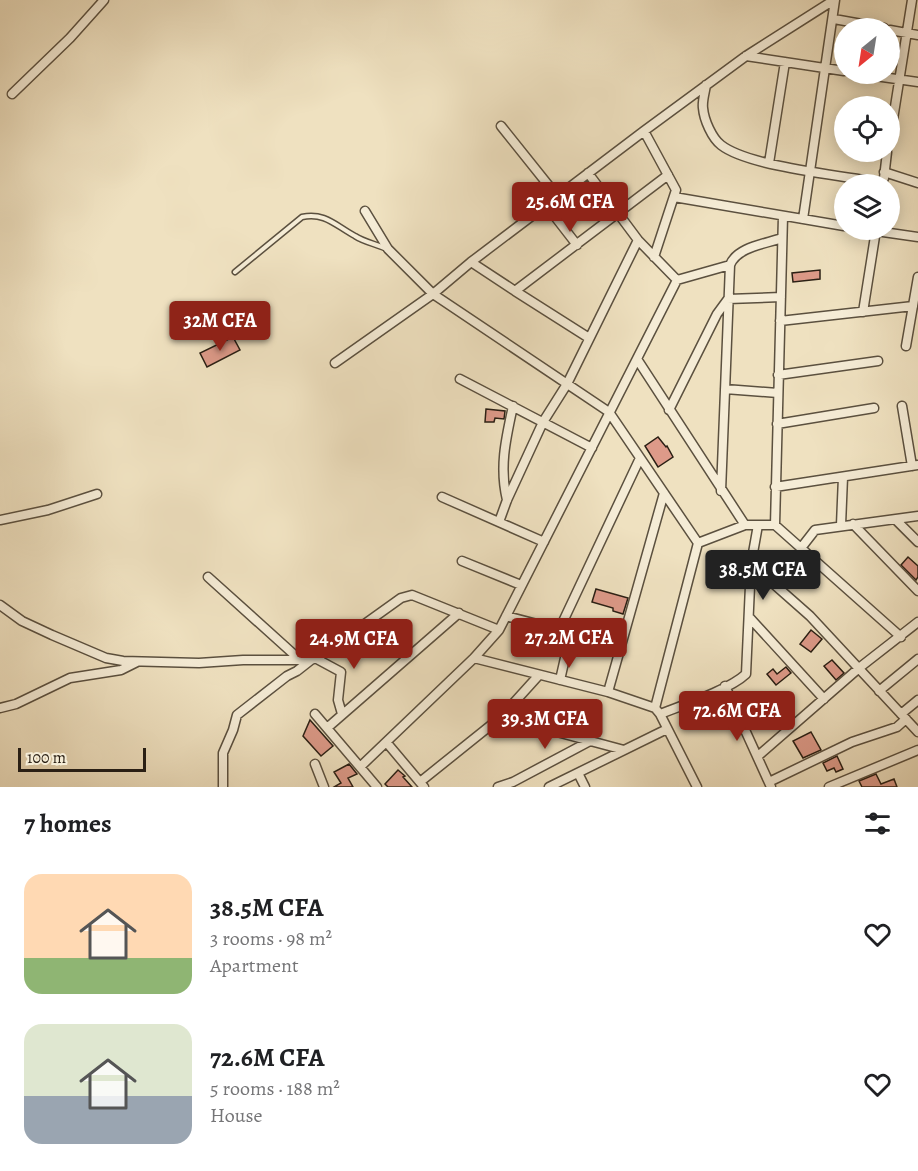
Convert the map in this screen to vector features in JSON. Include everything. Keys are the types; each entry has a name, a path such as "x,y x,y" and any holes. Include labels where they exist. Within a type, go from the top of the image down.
{"street":[{"path":"12,94 70,38 104,0"},
{"path":"900,74 912,0"},
{"path":"335,363 433,294 557,196 706,85 830,1 834,19 803,219"},
{"path":"900,32 918,35"},
{"path":"746,56 834,69"},
{"path":"769,163 785,62"},
{"path":"900,79 918,82"},
{"path":"706,85 703,109 708,128 719,144 738,155 834,175"},
{"path":"501,126 557,196"},
{"path":"644,131 676,190 654,257"},
{"path":"886,162 884,172 918,183"},
{"path":"588,173 638,240 677,280"},
{"path":"515,291 668,175"},
{"path":"674,197 834,224"},
{"path":"546,205 577,245"},
{"path":"365,211 388,249 433,294 609,412 698,543 658,711 697,787"},
{"path":"775,525 783,216"},
{"path":"900,234 918,237"},
{"path":"722,491 730,265 733,258 740,253 782,238"},
{"path":"499,522 543,422 567,384 638,240"},
{"path":"862,312 873,240"},
{"path":"471,262 590,338"},
{"path":"360,767 474,658 499,630 677,280 730,265"},
{"path":"906,346 918,277"},
{"path":"728,299 780,297"},
{"path":"669,410 717,314 728,299"},
{"path":"780,321 913,306"},
{"path":"637,359 745,525"},
{"path":"778,375 878,361"},
{"path":"460,378 592,448"},
{"path":"725,389 778,393"},
{"path":"507,500 502,480 503,454 513,406"},
{"path":"775,487 915,466 902,406"},
{"path":"777,424 874,408"},
{"path":"559,630 640,458"},
{"path":"842,525 843,477"},
{"path":"608,692 664,493"},
{"path":"0,520 48,510 97,494"},
{"path":"442,497 544,542"},
{"path":"801,548 815,530 918,516"},
{"path":"896,520 918,542"},
{"path":"853,524 918,591"},
{"path":"698,543 745,525 775,525 901,637"},
{"path":"474,658 608,692 658,711 726,686 746,674 751,564 758,525"},
{"path":"462,561 521,585"},
{"path":"751,564 810,616 918,732"},
{"path":"208,577 299,659"},
{"path":"223,787 223,753 237,716 277,683 401,598 412,595 499,630"},
{"path":"0,605 22,621 106,658 137,662 199,663 313,659 341,672 338,700 342,714"},
{"path":"327,728 459,613"},
{"path":"506,616 621,646"},
{"path":"749,617 824,699"},
{"path":"758,756 858,668 901,637 918,621"},
{"path":"560,680 574,634"},
{"path":"879,691 918,659"},
{"path":"0,708 16,704 70,678 121,670 137,662"},
{"path":"387,743 422,785 501,717 539,675"},
{"path":"726,686 770,785 852,742 897,727 918,700"},
{"path":"315,714 377,787"},
{"path":"501,717 624,750"},
{"path":"549,787 667,729"},
{"path":"498,787 513,782 590,741"},
{"path":"829,787 918,750"},
{"path":"315,764 324,787"},
{"path":"578,773 585,787"}],"lane":[{"path":"235,272 302,217 312,215 325,217 356,237 388,249"}],"building":[{"path":"820,270 820,279 793,282 792,273"},
{"path":"233,337 240,350 207,367 200,353"},
{"path":"486,409 505,411 504,419 495,418 494,422 485,422"},
{"path":"658,437 673,457 658,467 645,446"},
{"path":"908,557 918,566 916,580 901,565"},
{"path":"596,589 628,598 623,614 613,611 613,608 592,602"},
{"path":"811,630 822,639 811,652 800,644"},
{"path":"832,660 844,673 836,680 824,666"},
{"path":"786,667 791,673 776,685 767,674 773,669 777,674"},
{"path":"310,720 333,746 321,756 303,736"},
{"path":"811,732 821,750 803,758 793,741"},
{"path":"837,756 843,769 836,772 834,768 827,771 823,763"},
{"path":"349,764 357,774 348,778 353,787 334,787 341,783 334,772"},
{"path":"398,770 412,787 388,787 385,784"},
{"path":"876,774 881,784 894,779 897,787 862,787 859,781"}]}
